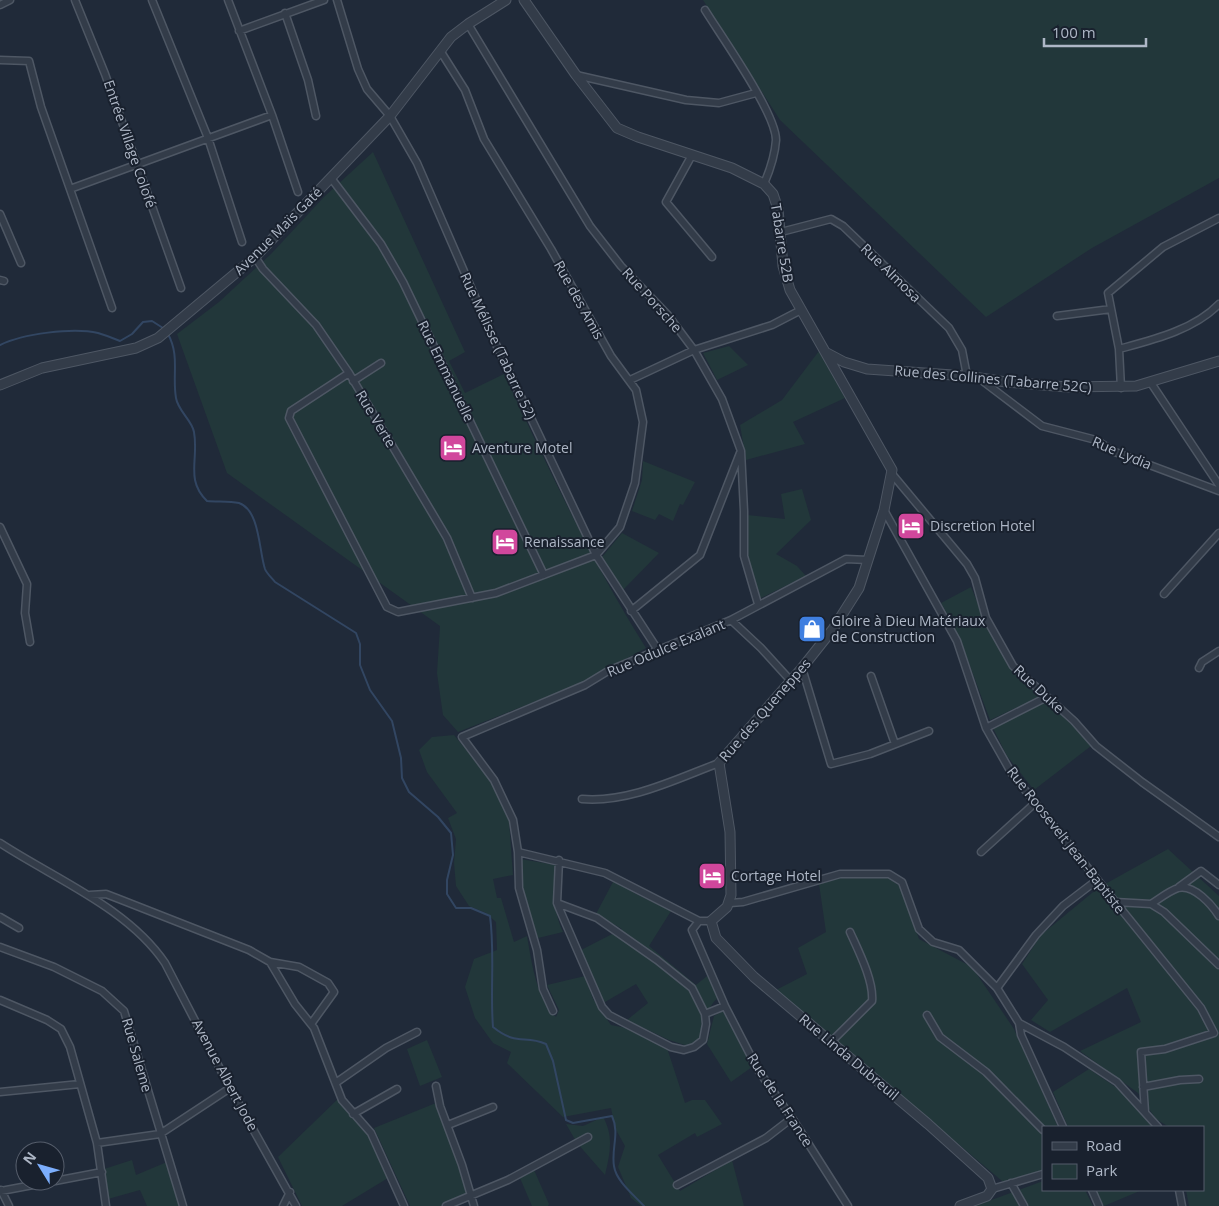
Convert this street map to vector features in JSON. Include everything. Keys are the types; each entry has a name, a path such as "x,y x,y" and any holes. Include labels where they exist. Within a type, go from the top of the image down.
{"street":[{"path":"0,5 10,0"},
{"name":"Entrée Village Colofé","path":"75,0 105,74 181,288"},
{"path":"152,0 208,138 242,242"},
{"path":"228,0 272,115 298,192"},
{"path":"239,31 324,0"},
{"name":"Rue Mélisse (Tabarre 52)","path":"337,0 358,69 367,89 390,116 417,163 493,338 596,555 630,611 658,650"},
{"name":"Avenue Maïs Gaté","path":"0,385 42,368 136,348 167,331 255,257 390,116 451,37 506,0"},
{"path":"524,0 576,75 617,128 732,168 764,184 772,164 776,139 771,117 705,10"},
{"path":"285,13 308,80 316,116"},
{"name":"Rue Porsche","path":"468,24 590,226 621,266 667,314 694,350 722,399 741,451 744,556 758,604"},
{"name":"Rue des Amis","path":"441,52 465,90 484,139 551,249 611,356 636,390 644,422 635,483 620,527 596,555"},
{"path":"0,60 29,61 41,107 112,308"},
{"path":"576,75 686,100 719,102 756,93"},
{"path":"70,189 272,115"},
{"path":"692,155 666,202 712,257"},
{"name":"Rue Emmanuelle","path":"331,178 381,244 403,282 544,575"},
{"name":"Tabarre 52B","path":"764,184 773,194 778,208 783,266 790,290 827,353 892,474"},
{"path":"0,214 3,231 21,263"},
{"path":"1122,388 1119,349 1108,293 1163,247 1219,218"},
{"name":"Rue Almosa","path":"781,232 832,219 843,226 949,328 962,350 967,376"},
{"name":"Rue Verte","path":"255,257 316,326 348,373 447,538 472,598"},
{"path":"1119,349 1161,338 1210,313 1219,304"},
{"path":"1057,316 1111,309"},
{"path":"630,380 694,350 772,325 801,310"},
{"name":"Rue des Collines (Tabarre 52C)","path":"827,353 844,362 867,369 967,376 1067,387 1122,388 1151,383 1219,361"},
{"path":"353,381 381,363"},
{"path":"348,373 291,411 289,418 383,603 392,610 398,612 496,593 596,555"},
{"name":"Rue Lydia","path":"979,378 1042,426 1096,440 1115,452 1219,490"},
{"path":"1151,383 1219,485"},
{"path":"630,611 700,555 741,451"},
{"name":"Rue des Queneppes","path":"582,800 600,801 630,794 719,763 802,668 832,629 859,588 884,510 892,474"},
{"name":"Rue Duke","path":"892,474 967,564 975,578 986,618 1013,666 1074,721 1096,746 1142,782 1219,837"},
{"name":"Rue Roosevelt Jean-Baptiste","path":"884,510 957,641 986,728 1012,774 1201,1008 1214,1033 1165,1049 1141,1052 1145,1112"},
{"path":"0,527 27,584 25,613 30,642"},
{"path":"876,534 884,528 894,528"},
{"path":"1164,594 1219,533"},
{"name":"Rue Odulce Exalant","path":"518,852 513,820 494,780 462,737 585,686 608,671 731,620 846,559 868,560"},
{"path":"731,620 761,648 791,681"},
{"path":"1199,668 1202,662 1219,651"},
{"path":"802,668 831,764 870,754 929,731"},
{"path":"871,676 896,744"},
{"path":"986,728 1047,697"},
{"path":"719,763 730,832 730,903"},
{"path":"981,852 1035,803"},
{"path":"0,843 90,896 106,894 241,947 270,962 298,967 333,989 330,999 311,1024"},
{"path":"553,1011 543,989 537,950 519,888 518,852 559,860 612,876 699,922 711,921 730,903 743,902 840,874 889,874 902,882 919,929 932,942 959,950 997,988 1019,1023 1021,1035 1063,1126"},
{"path":"557,903 597,918 657,960 692,988 705,1014 706,1024 703,1040 694,1048 684,1050 671,1047 609,1015 602,1006 557,903 559,860"},
{"path":"1151,904 1201,871 1219,885"},
{"path":"997,988 1036,935 1063,906 1097,880"},
{"path":"1179,887 1198,893 1219,916"},
{"name":"Avenue Albert Jode","path":"90,896 153,944 170,971 230,1088 290,1192 296,1206"},
{"path":"1115,902 1151,904 1164,912 1219,965"},
{"path":"0,917 19,928"},
{"name":"Rue Linda Dubreuil","path":"711,921 716,938 754,977 965,1156 988,1178 992,1189"},
{"name":"Rue de la France","path":"699,922 692,930 726,1006 758,1070 792,1118 848,1206"},
{"path":"831,1042 872,1001 873,995 850,932"},
{"name":"Rue Saleme","path":"0,947 54,967 102,991 124,1011 183,1206"},
{"path":"270,962 295,1004 311,1024 337,1082 342,1100 371,1133 404,1206"},
{"path":"0,1000 47,1020 61,1029 70,1047 97,1143 106,1206"},
{"path":"705,1014 726,1006"},
{"path":"927,1015 940,1037 986,1072 1042,1129"},
{"path":"1019,1023 1064,1047 1117,1082 1157,1126"},
{"path":"337,1082 386,1048 416,1032"},
{"path":"1143,1087 1180,1080 1198,1080"},
{"path":"0,1092 80,1084"},
{"path":"436,1086 440,1106 474,1206"},
{"path":"97,1143 160,1134 230,1088"},
{"path":"353,1114 397,1089"},
{"path":"448,1125 493,1107"},
{"path":"677,1185 766,1138 792,1118"},
{"path":"446,1206 508,1180 588,1137"},
{"path":"65,1179 102,1172"},
{"path":"960,1206 987,1196 992,1189 1042,1174"},
{"path":"1011,1183 1024,1206"},
{"path":"9,1206 1,1190 15,1188"},
{"path":"1092,1191 1099,1206"},
{"path":"1179,1191 1182,1206"},
{"path":"283,1206 290,1192"}],"green space":[{"path":"703,0 1219,0 1219,178 1092,248 986,317 780,120"},
{"path":"373,152 465,352 449,361 465,393 504,374 589,548 646,648 575,686 458,732 443,715 437,673 440,626 227,473 177,334 219,302 271,254 324,197"},
{"path":"729,346 748,365 717,380 703,353"},
{"path":"819,351 845,398 793,422 805,444 746,460 740,425 782,400"},
{"path":"643,461 695,482 683,505 680,504 673,521 659,514 655,520 632,511 642,480"},
{"path":"802,489 811,520 776,554 797,566 806,576 759,599 747,557 747,515 785,519 781,494"},
{"path":"622,533 659,553 622,591 602,557"},
{"path":"971,587 984,619 1010,668 1040,697 990,720 960,639 941,603"},
{"path":"1046,701 1081,733 1091,746 1034,790 1007,756 993,728"},
{"path":"454,735 487,775 509,821 513,875 493,879 497,898 501,898 514,942 527,936 539,990 549,1009 556,1017 559,1010 547,985 585,976 593,999 611,1025 641,1031 667,1048 685,1103 692,1100 705,1100 722,1124 697,1137 695,1133 658,1155 680,1191 732,1160 744,1206 641,1206 631,1198 618,1167 625,1146 615,1128 611,1108 563,1117 507,1063 511,1052 493,1043 475,1018 465,987 474,959 497,950 496,922 486,913 469,906 456,886 454,863 456,839 448,818 457,813 427,772 419,750 432,737"},
{"path":"1168,849 1219,896 1219,1206 1189,1206 1186,1191 1204,1191 1204,1126 1167,1126 1156,1119 1138,1093 1080,1051 1141,1022 1127,988 1050,1032 1031,1020 1048,1000 1022,964 1041,935 1098,888"},
{"path":"520,859 557,865 556,907 563,932 538,938 524,895"},
{"path":"840,878 888,878 901,887 919,939 972,967 1014,1029 1058,1126 1042,1126 1042,1174 1008,1186 776,990 807,974 798,948 826,932 819,884"},
{"path":"614,880 636,894 671,911 649,946 696,985 707,976 718,998 709,1010 703,1036 694,1048 669,1040 627,1020 648,1003 636,984 605,1002 601,997 581,950 622,929 596,914"},
{"path":"723,1011 752,1067 731,1082 707,1044 714,1016"},
{"path":"427,1040 442,1077 420,1086 407,1049"},
{"path":"1089,1069 1123,1092 1154,1126 1068,1126 1053,1092"},
{"path":"340,1097 368,1136 388,1178 342,1206 302,1206 278,1157"},
{"path":"436,1103 453,1144 468,1194 443,1206 410,1206 374,1128"},
{"path":"603,1117 610,1138 605,1175 577,1143 566,1124 583,1126"},
{"path":"132,1160 136,1175 167,1162 181,1206 147,1206 140,1190 108,1199 104,1169"},
{"path":"534,1170 549,1204 548,1206 532,1206 520,1178"},
{"path":"1042,1181 1042,1191 1086,1191 1093,1206 975,1206"},
{"path":"1096,1191 1140,1191 1104,1206"}],"waterway":[{"path":"0,345 34,335 62,331 88,331 120,341 132,334 143,322 152,321 163,328"},
{"path":"168,334 174,350 177,403 191,423 194,432 194,469 196,485 200,493 207,501 235,502 246,507 255,522 265,569 275,582 356,633 360,644 360,665 370,690 392,721 401,758 402,778 409,792 438,817 451,833 453,855 447,880 447,894 456,908 471,908 490,916 493,1027 515,1039 532,1040 546,1044 553,1061 566,1120 573,1123 612,1116 615,1129 613,1160 615,1172 626,1188 644,1206"}],"place":[{"name":"Aventure Motel","path":"453,448"},
{"name":"Discretion Hotel","path":"911,526"},
{"name":"Renaissance","path":"505,542"},
{"name":"Gloire à Dieu Matériaux de Construction","path":"812,629"},
{"name":"Cortage Hotel","path":"712,876"}]}
